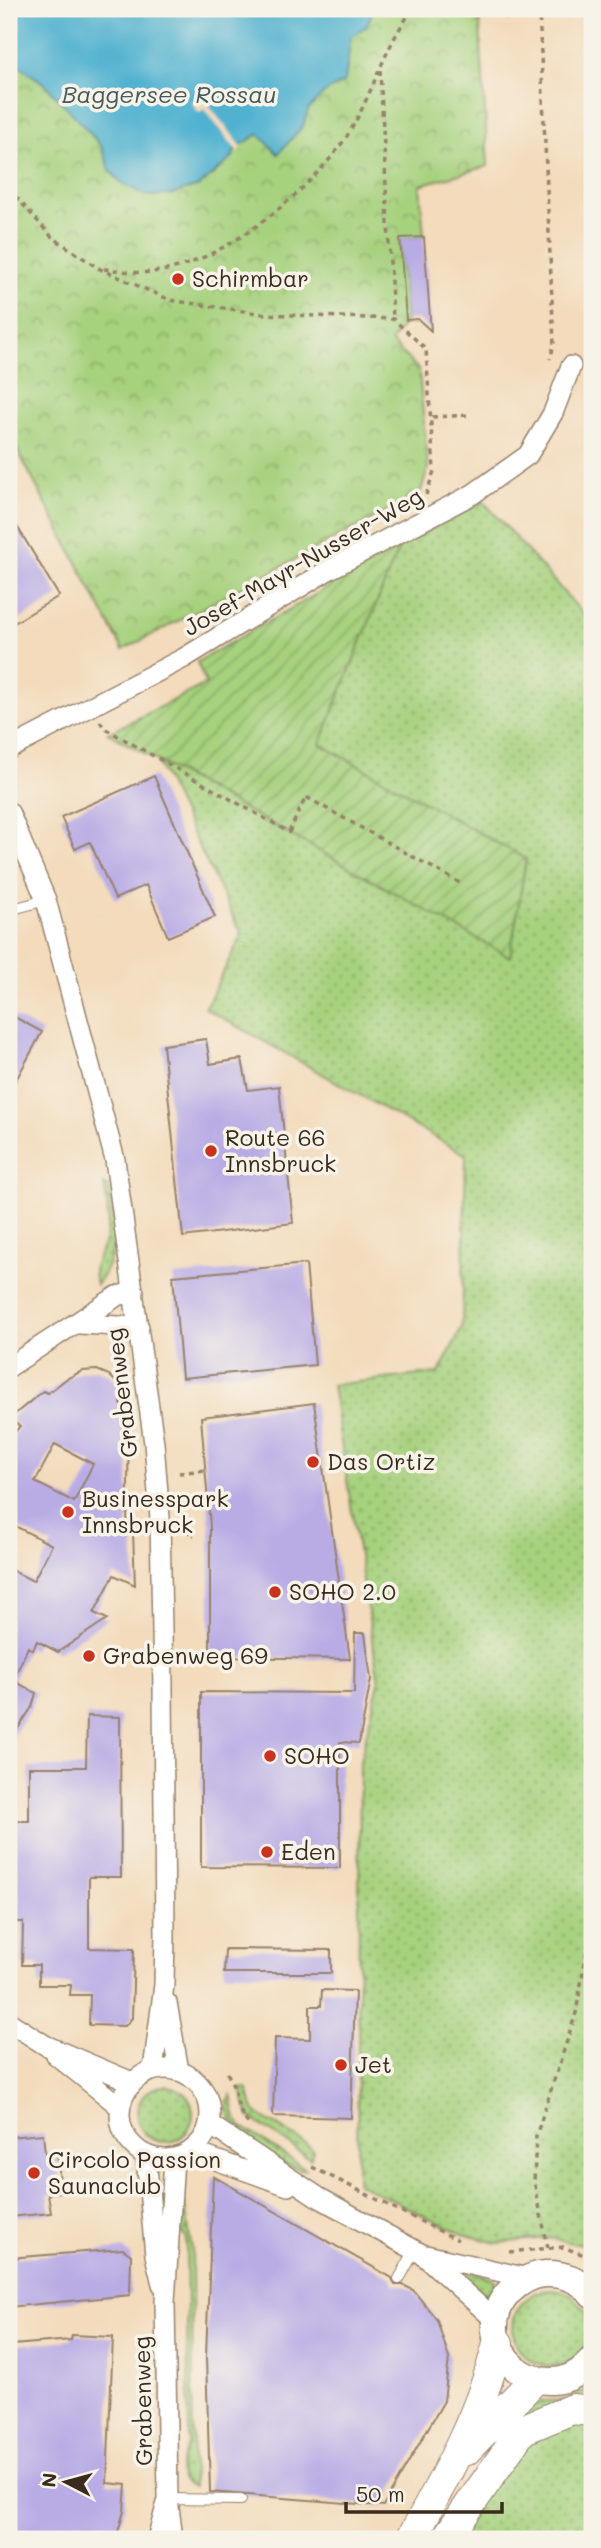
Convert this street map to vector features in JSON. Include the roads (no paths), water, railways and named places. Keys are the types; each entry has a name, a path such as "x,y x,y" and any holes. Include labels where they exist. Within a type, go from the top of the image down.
{"main road":[{"path":"411,2539 451,2466 488,2385 504,2298 535,2276 560,2274 576,2280 592,2295"},
{"path":"497,2332 512,2367 534,2380 552,2382 581,2379 592,2360"},
{"path":"451,2466 534,2380"},
{"path":"446,2539 522,2430 572,2409 592,2411"}],"street":[{"name":"Josef-Mayr-Nusser-Weg","path":"9,749 184,659 330,569 473,494 528,455 554,413 571,366"},
{"name":"Grabenweg","path":"9,813 46,900 116,1160 154,1443 160,1518 164,1722 164,1985 153,2070"},
{"path":"9,1367 20,1357 79,1324 117,1296 134,1292"},
{"path":"79,1324 139,1328"},
{"name":"Grabenweg","path":"164,1985 179,2071"},
{"path":"9,2022 45,2045 90,2085 120,2106"},
{"path":"45,2045 132,2082"},
{"path":"183,2155 199,2144 209,2124 208,2101 201,2087 179,2071 153,2070 132,2082 120,2106 124,2135 146,2156 183,2155 318,2197"},
{"path":"209,2124 318,2197 418,2252 497,2332"},
{"name":"Grabenweg","path":"173,2539 169,2499 165,2302 183,2155"},
{"name":"Grabenweg","path":"146,2156 155,2255 165,2302"},
{"path":"418,2252 535,2276"},
{"name":"Grabenweg","path":"158,2539 169,2499"}],"lane":[{"path":"9,910 46,900"},
{"path":"399,2279 418,2252"},
{"path":"169,2499 241,2500"}],"water":[{"name":"Baggersee Rossau","path":"9,9 373,9 367,26 351,36 345,81 324,93 308,110 303,126 278,154 259,134 236,148 232,158 199,186 170,195 148,196 123,184 110,171 102,147 79,121 45,84 9,59"}],"place":[{"name":"Schirmbar","path":"178,279"},
{"name":"Route 66 Innsbruck","path":"211,1151"},
{"name":"Das Ortiz","path":"313,1462"},
{"name":"Businesspark Innsbruck","path":"68,1512"},
{"name":"SOHO 2.0","path":"275,1592"},
{"name":"Grabenweg 69","path":"89,1656"},
{"name":"SOHO","path":"270,1756"},
{"name":"Eden","path":"267,1852"},
{"name":"Jet","path":"341,2065"},
{"name":"Circolo Passion Saunaclub","path":"34,2173"}]}
